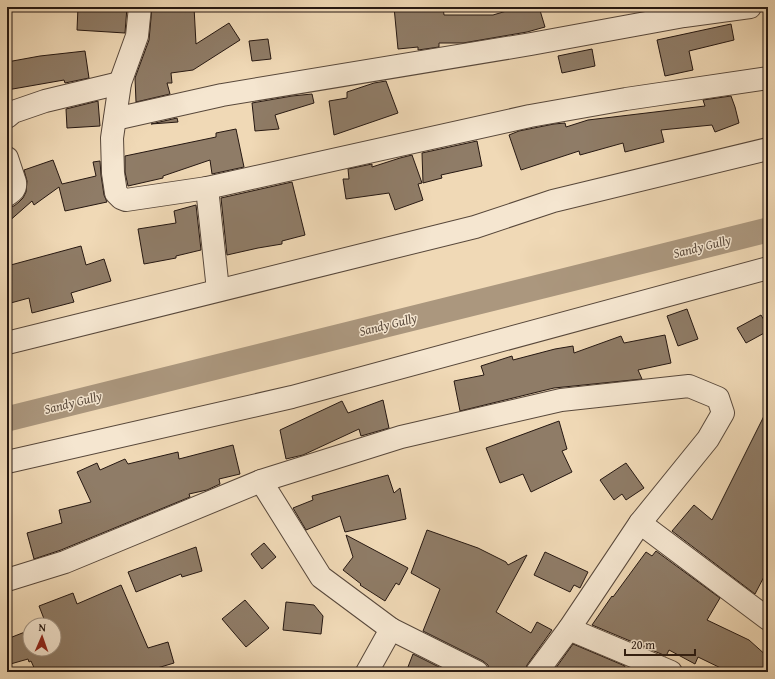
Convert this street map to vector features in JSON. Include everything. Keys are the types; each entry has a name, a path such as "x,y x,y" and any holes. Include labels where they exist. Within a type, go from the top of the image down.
{"street":[{"path":"140,7 137,36 120,83 112,138 113,173 116,193 121,198 126,200 207,188 530,116 626,99 768,78"},
{"path":"115,119 222,95 684,16 750,7"},
{"path":"7,117 13,112 45,101 120,83"},
{"path":"7,343 475,227 553,201 768,150"},
{"path":"7,158 16,186 14,191 7,195"},
{"path":"207,188 218,290"},
{"path":"7,462 292,397 768,268"},
{"path":"7,580 65,562 261,481 401,437 561,400 689,386 718,398 723,413 708,439 640,523 569,629 537,672"},
{"path":"261,481 321,577 391,629 477,672"},
{"path":"640,523 768,619"},
{"path":"367,672 391,629"},
{"path":"569,629 671,672"}],"building":[{"path":"78,7 127,7 125,33 77,30"},
{"path":"152,7 194,7 196,44 229,23 240,40 193,70 171,73 172,83 167,83 170,94 136,102 135,78 149,40"},
{"path":"394,7 443,7 444,15 493,15 520,7 539,7 545,27 527,32 463,43 439,43 439,47 418,50 418,47 398,49"},
{"path":"731,24 734,40 689,51 693,70 665,76 657,40"},
{"path":"268,39 271,59 252,61 249,41"},
{"path":"592,49 595,66 562,73 558,56"},
{"path":"85,51 89,78 65,83 64,80 7,90 7,62 40,56"},
{"path":"386,81 398,113 334,135 329,101 347,98 347,92 374,83"},
{"path":"312,94 314,103 275,115 279,129 255,131 252,103"},
{"path":"731,96 739,123 715,132 712,125 661,130 664,142 625,152 623,143 580,155 579,151 521,170 509,135 519,131 554,124 565,123 566,127 588,120 705,106 703,100"},
{"path":"98,101 100,126 67,128 66,109"},
{"path":"177,118 178,122 151,124"},
{"path":"236,129 244,167 212,174 210,160 163,176 163,178 128,186 125,172 125,156 216,137 216,133"},
{"path":"477,141 482,166 441,175 442,178 423,183 422,153"},
{"path":"412,155 422,183 418,184 423,200 395,210 389,193 346,199 343,179 349,179 348,169 372,164 372,167"},
{"path":"53,160 62,184 96,176 93,162 100,161 104,195 107,202 65,211 59,187 34,205 32,201 7,223 7,207 14,206 23,198 26,192 27,181 24,170"},
{"path":"292,182 305,235 282,241 282,244 227,255 221,198"},
{"path":"196,205 201,250 176,256 176,258 144,264 138,229 176,223 174,211"},
{"path":"81,246 86,265 104,259 111,281 71,293 74,302 32,313 29,298 7,304 7,266"},
{"path":"687,309 698,339 678,346 667,316"},
{"path":"761,315 768,327 768,331 746,343 737,328"},
{"path":"665,335 671,363 638,370 642,379 554,388 460,411 454,381 484,375 481,366 512,356 513,360 573,346 574,353 621,336 624,343"},
{"path":"383,400 389,428 361,436 359,429 303,455 286,459 280,430 342,401 348,413"},
{"path":"768,408 768,569 755,594 672,531 694,505 712,520"},
{"path":"559,421 567,449 562,451 572,472 531,492 523,474 500,483 486,448"},
{"path":"233,445 240,474 219,479 220,484 207,490 189,494 190,497 61,550 34,559 27,533 62,523 59,510 91,502 77,472 97,463 100,470 125,459 128,464 178,452 179,459"},
{"path":"626,463 644,488 626,500 622,494 614,500 600,480"},
{"path":"388,475 394,493 400,488 406,519 345,532 340,516 306,530 293,508 313,500 312,496"},
{"path":"427,530 478,548 506,562 508,565 527,555 496,612 531,633 537,622 552,630 527,665 525,672 489,672 488,665 483,661 423,631 440,589 411,573"},
{"path":"346,535 408,568 399,585 396,583 385,601 360,585 361,584 343,570 353,557"},
{"path":"264,543 276,557 262,569 251,554"},
{"path":"196,547 202,571 182,577 181,574 136,592 128,572"},
{"path":"656,551 720,598 707,620 749,640 768,657 768,672 729,672 698,657 695,664 669,650 666,656 592,625 646,552 652,556"},
{"path":"545,552 588,572 580,588 574,585 570,592 534,575"},
{"path":"121,585 148,648 168,642 174,663 144,672 36,672 31,661 29,662 28,659 7,665 7,639 22,633 22,657 62,657 62,617 43,617 39,606 73,593 77,604"},
{"path":"245,600 269,628 246,647 222,619"},
{"path":"286,602 314,605 323,616 321,634 283,630"},
{"path":"573,644 625,666 623,672 553,672"},
{"path":"413,654 449,672 406,672"}],"waterway":[{"name":"Sandy Gully","path":"7,419 768,230"}]}
